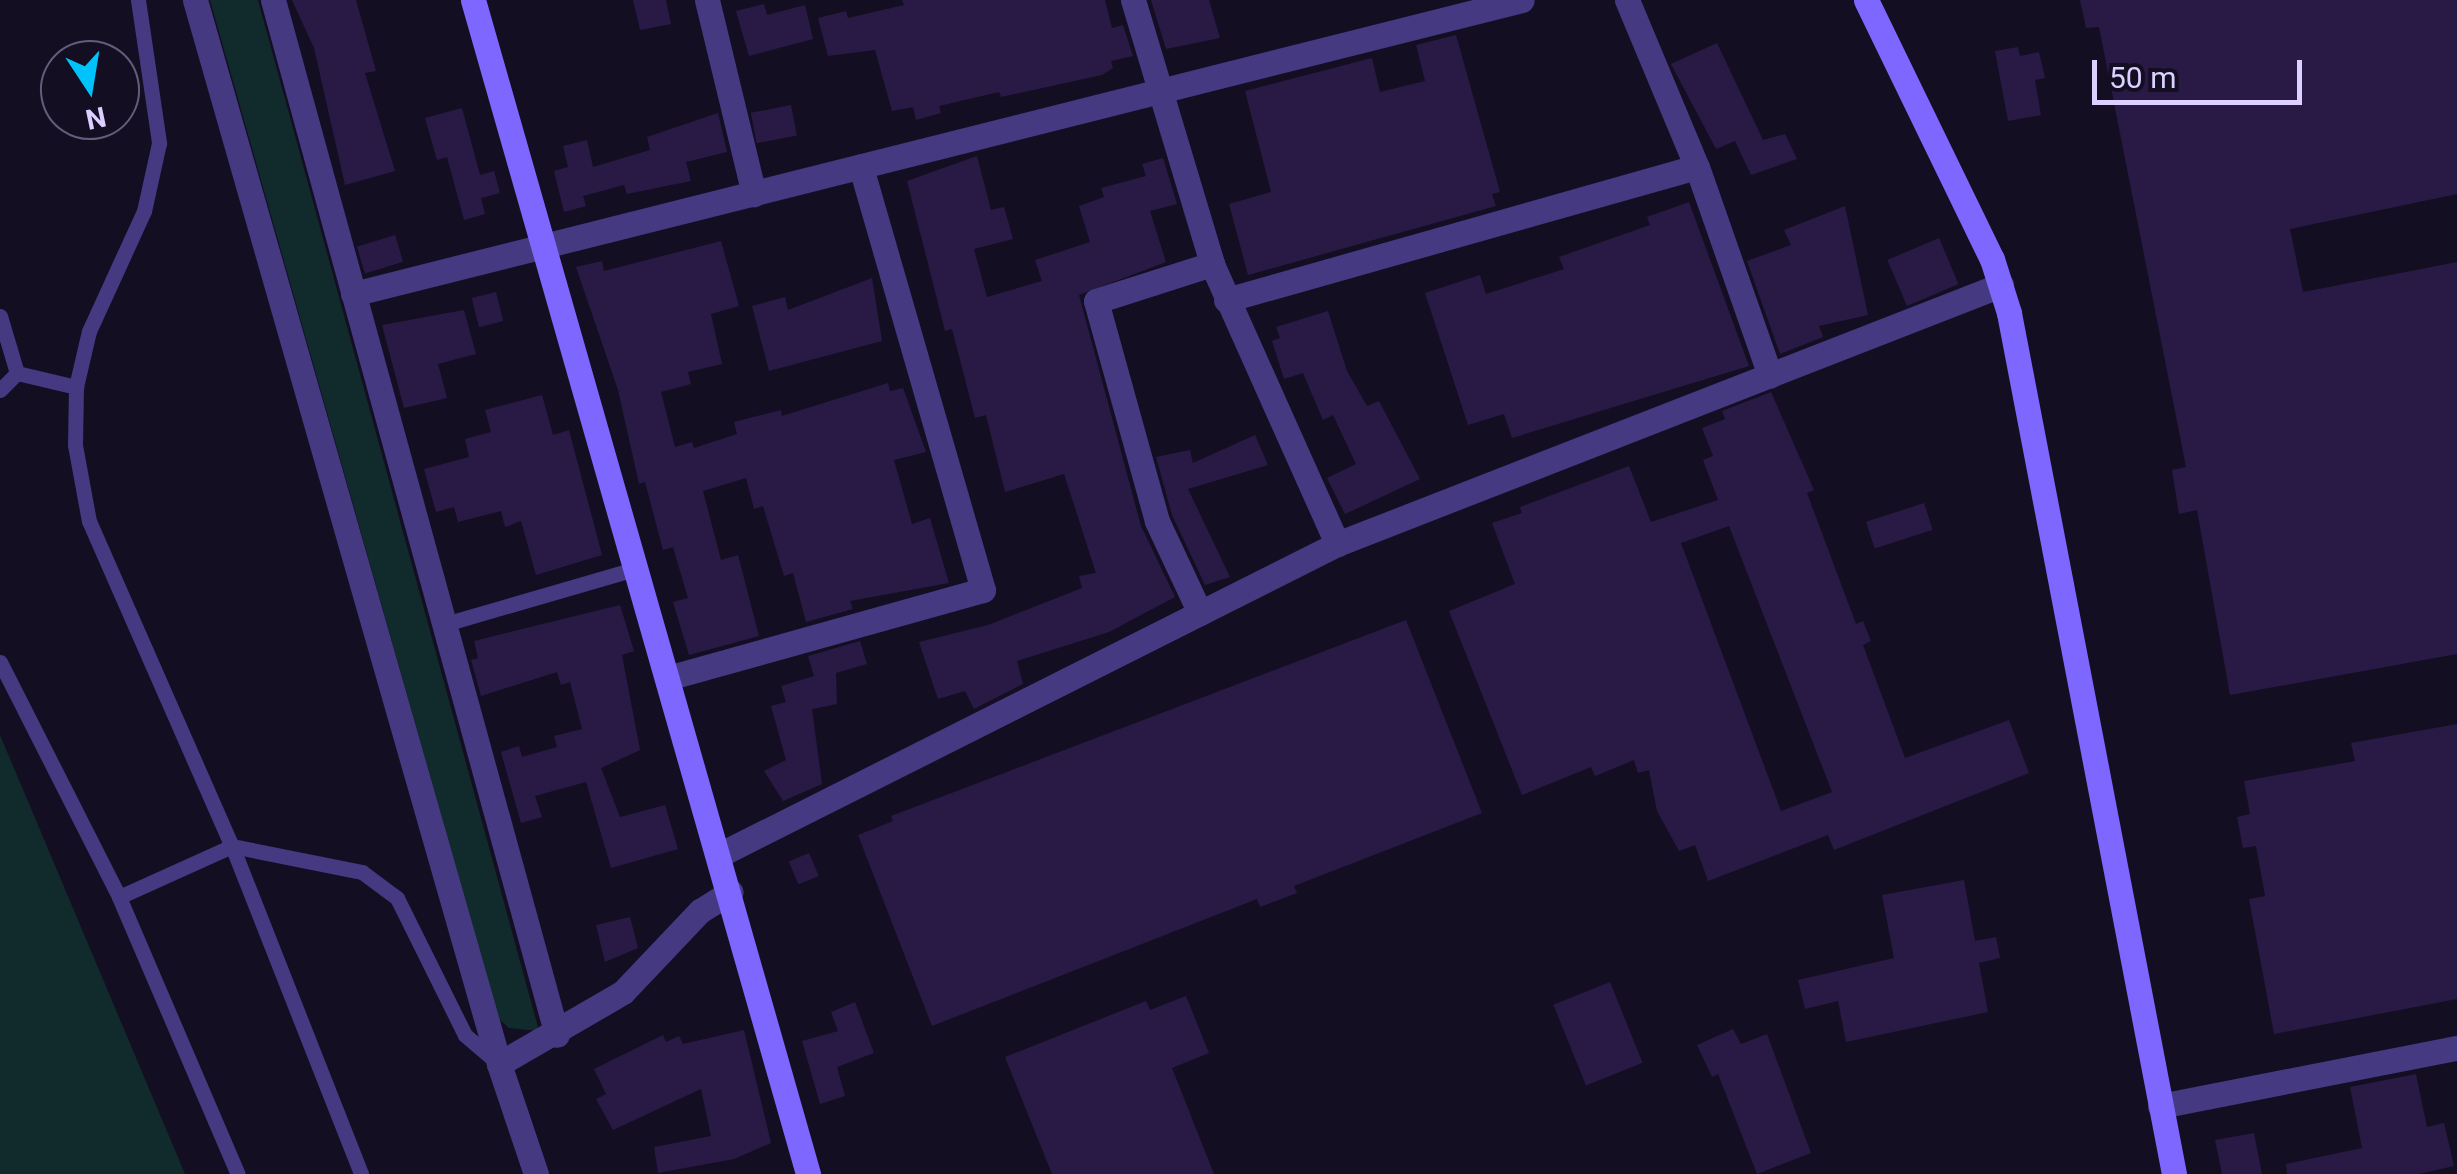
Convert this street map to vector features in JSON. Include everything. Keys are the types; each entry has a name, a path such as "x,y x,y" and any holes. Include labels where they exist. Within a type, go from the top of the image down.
{"street":[{"path":"196,0 498,1064 536,1174"},
{"path":"273,0 557,1035"},
{"path":"473,0 542,247 671,677 808,1174"},
{"path":"707,0 754,194"},
{"path":"1133,0 1212,264 1338,544"},
{"path":"352,294 1157,88 1522,0"},
{"path":"1627,0 1697,168 1770,376"},
{"path":"1866,0 2000,285 2174,1174"},
{"path":"671,677 983,590 861,166"},
{"path":"1226,300 1697,168"},
{"path":"1200,613 1156,521 1096,302 1212,264"},
{"path":"721,854 1338,544 2000,285"},
{"path":"498,1064 557,1035 623,992 700,911 731,892"},
{"path":"2160,1106 2457,1048"}],"lane":[{"path":"138,0 158,118 156,172 89,331 76,387 75,445 89,521 232,846 361,1174"},
{"path":"0,316 17,372"},
{"path":"17,372 76,387"},
{"path":"0,390 17,372"},
{"path":"445,624 638,568"},
{"path":"0,662 119,897 238,1174"},
{"path":"119,897 232,846 362,872 397,898 466,1035 498,1064"}],"green space":[{"path":"210,0 258,0 539,1031 509,1028 499,1019"},
{"path":"0,735 185,1174 0,1174"}],"building":[{"path":"292,0 356,0 376,71 365,73 395,171 345,185 314,48"},
{"path":"633,0 666,0 671,24 640,30"},
{"path":"902,0 1105,0 1112,28 1123,25 1133,56 1111,61 1113,68 1102,75 939,106 941,113 916,120 913,107 892,111 875,50 828,56 818,18 846,11 848,18 904,5"},
{"path":"1151,0 1209,0 1220,38 1166,49"},
{"path":"2080,0 2457,0 2457,194 2290,229 2303,292 2457,262 2457,654 2230,695 2197,510 2179,514 2172,470 2186,467 2099,27 2086,28"},
{"path":"764,4 767,15 805,5 813,39 749,56 736,11"},
{"path":"1456,35 1500,192 1492,194 1496,206 1248,275 1229,204 1271,192 1245,91 1372,58 1380,92 1425,81 1416,45"},
{"path":"1717,43 1763,140 1785,134 1797,159 1751,175 1735,141 1716,149 1671,64"},
{"path":"2018,47 2020,56 2039,52 2045,78 2035,80 2041,115 2008,121 1995,51"},
{"path":"791,105 797,135 757,143 751,113"},
{"path":"462,108 480,175 494,171 500,193 481,198 485,214 464,220 447,157 437,160 425,118"},
{"path":"718,113 727,152 686,162 691,181 627,194 624,185 583,196 586,206 564,212 554,171 568,167 563,146 587,140 593,167 650,150 647,137"},
{"path":"977,156 991,210 1004,207 1013,239 974,249 987,297 1042,281 1035,260 1090,242 1079,206 1104,197 1101,188 1146,176 1142,164 1163,158 1177,204 1150,211 1166,262 1079,295 1141,526 1175,597 1109,632 1017,661 1023,684 974,709 965,691 938,699 919,642 988,625 1082,588 1079,576 1096,573 1064,474 1005,492 986,415 975,418 952,329 945,331 907,181"},
{"path":"1689,202 1749,366 1512,438 1504,414 1468,425 1425,293 1480,275 1486,294 1564,269 1559,257 1650,225 1647,217"},
{"path":"1845,206 1868,315 1819,326 1823,337 1780,354 1747,261 1791,245 1784,230"},
{"path":"395,235 403,262 365,273 357,247"},
{"path":"1939,238 1959,284 1907,306 1887,260"},
{"path":"721,241 739,306 711,314 722,364 688,372 691,384 661,392 675,447 692,442 694,448 737,434 734,422 781,410 782,416 888,383 890,391 903,388 926,452 894,460 912,524 930,518 949,583 850,601 853,609 806,622 793,573 784,576 763,506 754,509 746,478 703,491 721,560 738,555 759,636 689,655 673,602 688,598 673,547 663,550 645,482 639,484 618,390 576,267 602,261 604,271"},
{"path":"872,278 882,341 769,371 752,306 785,297 788,310"},
{"path":"496,292 503,321 479,327 472,298"},
{"path":"464,310 476,354 438,364 447,398 404,408 382,325"},
{"path":"1328,311 1347,371 1367,406 1379,401 1420,479 1345,514 1327,478 1356,464 1333,415 1323,420 1303,373 1284,379 1272,341 1280,338 1276,327"},
{"path":"1771,392 1814,490 1807,493 1856,624 1863,621 1871,641 1863,645 1905,758 2009,720 2029,773 1834,850 1828,835 1708,881 1695,845 1679,851 1657,811 1649,770 1638,773 1634,760 1595,776 1591,767 1522,795 1449,611 1515,584 1492,523 1522,513 1520,507 1629,466 1651,522 1718,500 1703,460 1713,456 1702,428 1725,419 1722,411","holes":["1729,526 1832,792 1781,811 1681,543"]},
{"path":"542,395 553,435 569,430 602,555 536,575 521,521 505,527 501,511 458,522 454,507 436,512 424,469 469,457 465,439 491,432 485,410"},
{"path":"1255,435 1268,465 1188,489 1230,577 1205,585 1172,515 1156,457 1190,450 1193,463"},
{"path":"1924,503 1933,530 1875,548 1866,522"},
{"path":"620,605 634,651 622,655 640,750 601,768 620,817 665,805 678,849 611,868 586,782 535,796 542,817 521,823 501,752 519,746 522,757 557,747 554,736 582,729 570,682 561,685 557,672 481,696 471,660 478,658 474,641"},
{"path":"1406,620 1482,813 1294,886 1297,893 1260,907 1257,899 932,1026 858,835 893,821 891,816"},
{"path":"860,641 867,664 836,673 837,704 812,709 822,784 783,801 764,771 786,760 771,706 786,702 781,686 814,676 808,656"},
{"path":"2457,724 2457,999 2274,1034 2249,899 2265,896 2256,846 2243,848 2237,817 2250,814 2244,781 2355,761 2351,743"},
{"path":"809,853 819,876 799,885 789,862"},
{"path":"1964,880 1975,941 1996,937 2000,958 1979,963 1988,1012 1846,1042 1838,1001 1805,1009 1798,980 1894,958 1882,895"},
{"path":"630,917 638,948 605,962 596,925"},
{"path":"1610,982 1643,1063 1586,1086 1553,1005"},
{"path":"1186,996 1209,1053 1172,1068 1214,1174 1052,1174 1005,1057 1146,1001 1150,1010"},
{"path":"855,1002 874,1053 837,1067 845,1096 820,1104 802,1041 838,1031 831,1012"},
{"path":"1733,1029 1741,1044 1767,1034 1811,1153 1757,1174 1718,1074 1712,1077 1697,1045"},
{"path":"744,1030 771,1143 734,1159 658,1173 654,1147 711,1136 701,1089 613,1130 596,1099 606,1094 594,1069 663,1035 666,1042 679,1036 683,1044"},
{"path":"2416,1074 2427,1127 2444,1123 2454,1166 2419,1174 2287,1174 2286,1164 2362,1148 2350,1087"},
{"path":"2254,1133 2262,1174 2222,1174 2215,1140"}]}
